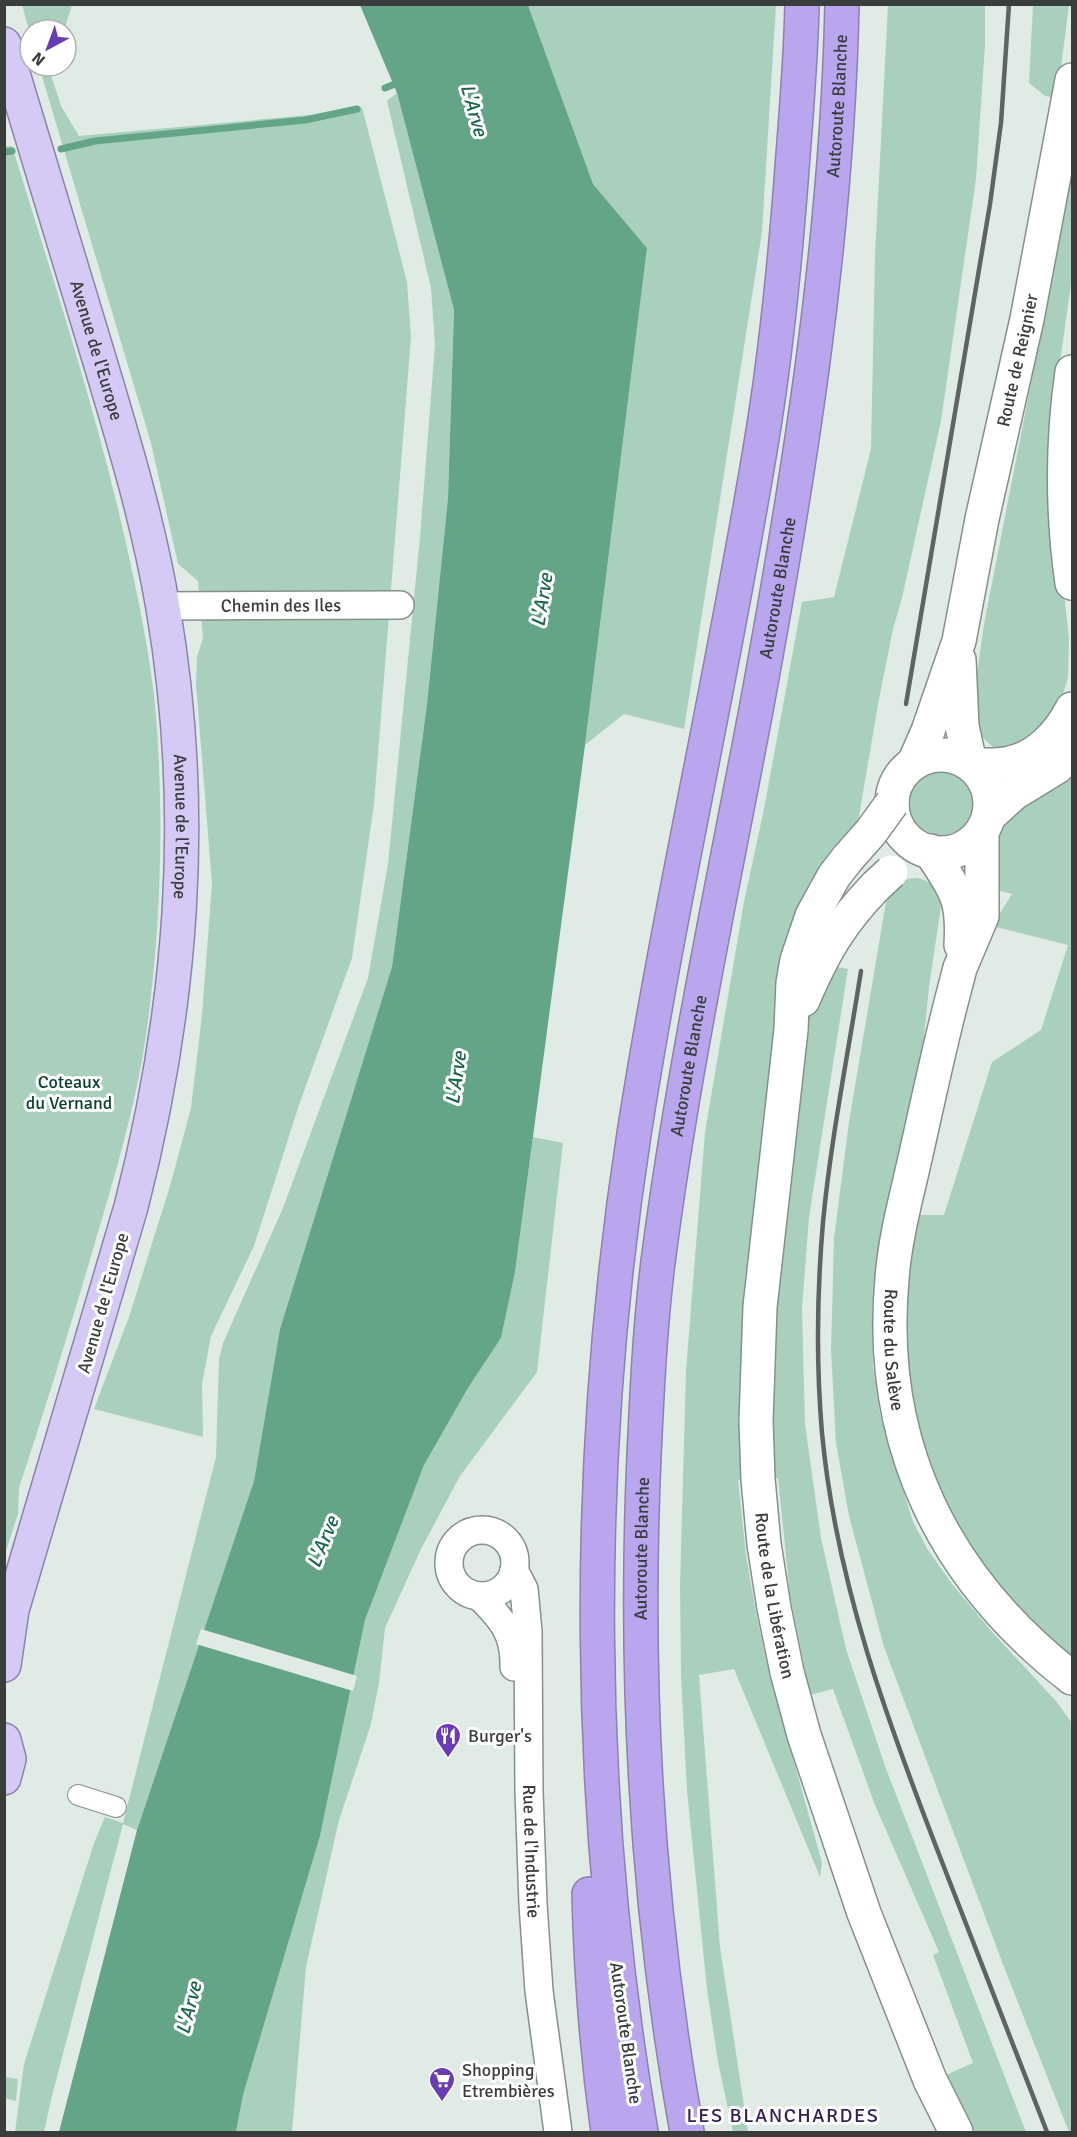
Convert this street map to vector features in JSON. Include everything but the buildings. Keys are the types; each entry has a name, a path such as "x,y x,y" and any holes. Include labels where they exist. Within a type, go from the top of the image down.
{"highway":[{"name":"Autoroute Blanche","path":"641,2133 613,1936 604,1830 600,1734 598,1556 605,1400 624,1209 654,1020 762,439 784,268 802,4"},
{"name":"Autoroute Blanche","path":"687,2133 661,1958 645,1776 640,1580 647,1382 657,1268 695,1021 755,716 803,440 825,271 840,81 843,4"},
{"path":"598,1556 589,1761 588,1869 591,1974 608,2133"},
{"path":"661,1958 710,2133"}],"main road":[{"name":"Avenue de l'Europe","path":"4,44 144,514 163,606 177,712 182,786 180,905 176,972 168,1030 147,1143 131,1207 8,1618 4,1665"},
{"name":"Route de Reignier","path":"911,765 928,731 959,641 982,519 1027,319 1072,80"},
{"path":"1072,372 1066,420 1064,493 1072,583"},
{"name":"Route de Reignier","path":"959,641 962,726 971,764"},
{"path":"1072,710 1055,735 1032,754 1011,763 971,764 947,755 936,755 911,765 898,780 896,815 909,840 929,851 950,852 959,849 975,839 1013,794 1057,767 1072,750"},
{"path":"971,764 980,773 990,793 986,824"},
{"name":"Route de la Libération","path":"896,815 871,832 834,876 812,916 797,960 760,1306 756,1421 758,1479 764,1544 774,1608 787,1672 804,1735 864,1912 930,2080 956,2133"},
{"name":"Route du Salève","path":"986,824 982,916 960,968 945,1025 895,1255 889,1327 896,1397 907,1448 917,1478 935,1519 954,1553 1008,1620 1072,1678"},
{"name":"Route du Salève","path":"929,851 952,884 960,904 963,925 960,968"},
{"name":"Route de la Libération","path":"791,1030 818,964 836,933 866,896 891,872 929,851"},
{"path":"4,1740 9,1759 4,1778"}],"street":[{"name":"Chemin des Iles","path":"163,606 400,605"},
{"name":"Rue de l'Industrie","path":"542,2133 529,2033 515,1865 515,1656 506,1625 479,1596 465,1592 451,1575 450,1556 460,1539 478,1530 497,1534 510,1546 514,1557 514,1570 523,1584 528,1646 529,1791 533,1904 541,2002 558,2133"},
{"path":"479,1596 491,1595 502,1590 510,1581 514,1570"},
{"path":"78,1795 116,1807"}],"green space":[{"path":"22,4 72,5 68,18 26,18"},
{"path":"528,5 776,5 762,232 684,729 624,714 585,745 647,248 593,184"},
{"path":"888,5 985,5 985,45 976,179 941,421 893,629 858,822 840,841 809,884 788,932 781,957 848,969 809,1217 802,1308 805,1424 821,1538 846,1649 885,1766 1026,2132 969,2132 946,2075 973,2063 933,1955 939,1952 875,1805 833,1689 810,1695 790,1595 778,1478 738,1480 746,1555 766,1660 822,1863 820,1877 734,1669 699,1675 720,1947 748,2132 733,2132 718,2062 707,1989 687,1791 681,1675 680,1585 686,1371 705,1132 744,902 764,809 802,602 834,597 871,449 875,255"},
{"path":"1033,5 1069,5 1057,98 1045,96 1029,83"},
{"path":"43,78 52,78 61,106 79,136 332,113 362,107 407,282 411,337 374,804 352,958 299,1105 254,1246 211,1336 202,1384 203,1437 94,1409 129,1317 170,1186 191,1108 202,1015 212,884 196,684 197,657 203,638 198,581 178,564 151,443"},
{"path":"397,93 454,310 448,498 427,704 392,967 280,1329 254,1481 137,1830 123,1824 44,2132 15,2132 24,2064 94,1843 105,1817 123,1823 216,1457 219,1359 223,1343 283,1208 368,978 388,864 420,537 435,345 431,288 387,101"},
{"name":"Coteaux du Vernand","path":"5,146 12,146 87,390 113,489 144,627 156,716 160,793 160,872 152,990 136,1089 105,1210 19,1488 18,1514 5,1554"},
{"path":"1072,173 1072,277 1051,425 1069,638 1068,678 1058,710 1048,724 1017,748 994,748 980,735 973,703 984,624"},
{"path":"941,771 953,773 964,780 971,791 973,803 971,815 964,826 953,833 941,835 929,833 918,826 911,815 909,803 911,791 918,780 929,773"},
{"path":"1072,773 1072,1657 1037,1627 1005,1592 976,1554 952,1513 932,1470 917,1425 907,1379 904,1317 917,1215 944,1215 992,1062 1041,1030 1068,945 992,926 1012,894 997,890 994,856 999,838 1005,826 1025,805"},
{"path":"915,878 934,886 941,906 923,1047 887,1214 872,1305 873,1367 880,1414 913,1522 928,1550 952,1584 993,1633 1056,1701 1072,1723 1072,2132 1069,2132 1004,1967 884,1647 849,1516 836,1443 831,1350 834,1238 849,1122 887,896 907,879"},
{"path":"533,1137 563,1143 537,1372 460,1476 421,1549 385,1628 379,1683 371,1724 339,1820 306,1967 292,2132 236,2132 243,2095 320,1836 365,1620 424,1465 468,1388 501,1338 515,1272"},
{"path":"5,2077 18,2079 16,2101 5,2098"}],"water":[{"name":"L'Arve","path":"360,5 528,5 593,184 647,248 585,745 515,1272 501,1338 468,1388 424,1465 365,1620 320,1836 243,2095 236,2132 59,2132 137,1830 254,1481 280,1329 392,967 427,704 448,498 454,310 397,93"}],"pier":[{"path":"201,1629 357,1676 353,1691 196,1644"}],"waterway":[{"path":"385,88 400,82"},
{"path":"61,149 95,141 305,120 357,109"},
{"path":"4,152 12,151"}],"railway":[{"path":"906,704 990,204 1001,123 1009,4"},
{"path":"861,971 830,1159 821,1248 818,1301 819,1380 822,1433 829,1489 852,1598 884,1705 922,1810 1047,2132"}],"place":[{"name":"Burger's","path":"448,1759"},
{"name":"Shopping Etrembières","path":"442,2103"}],"district":[{"name":"LES BLANCHARDES","path":"783,2115"}]}
